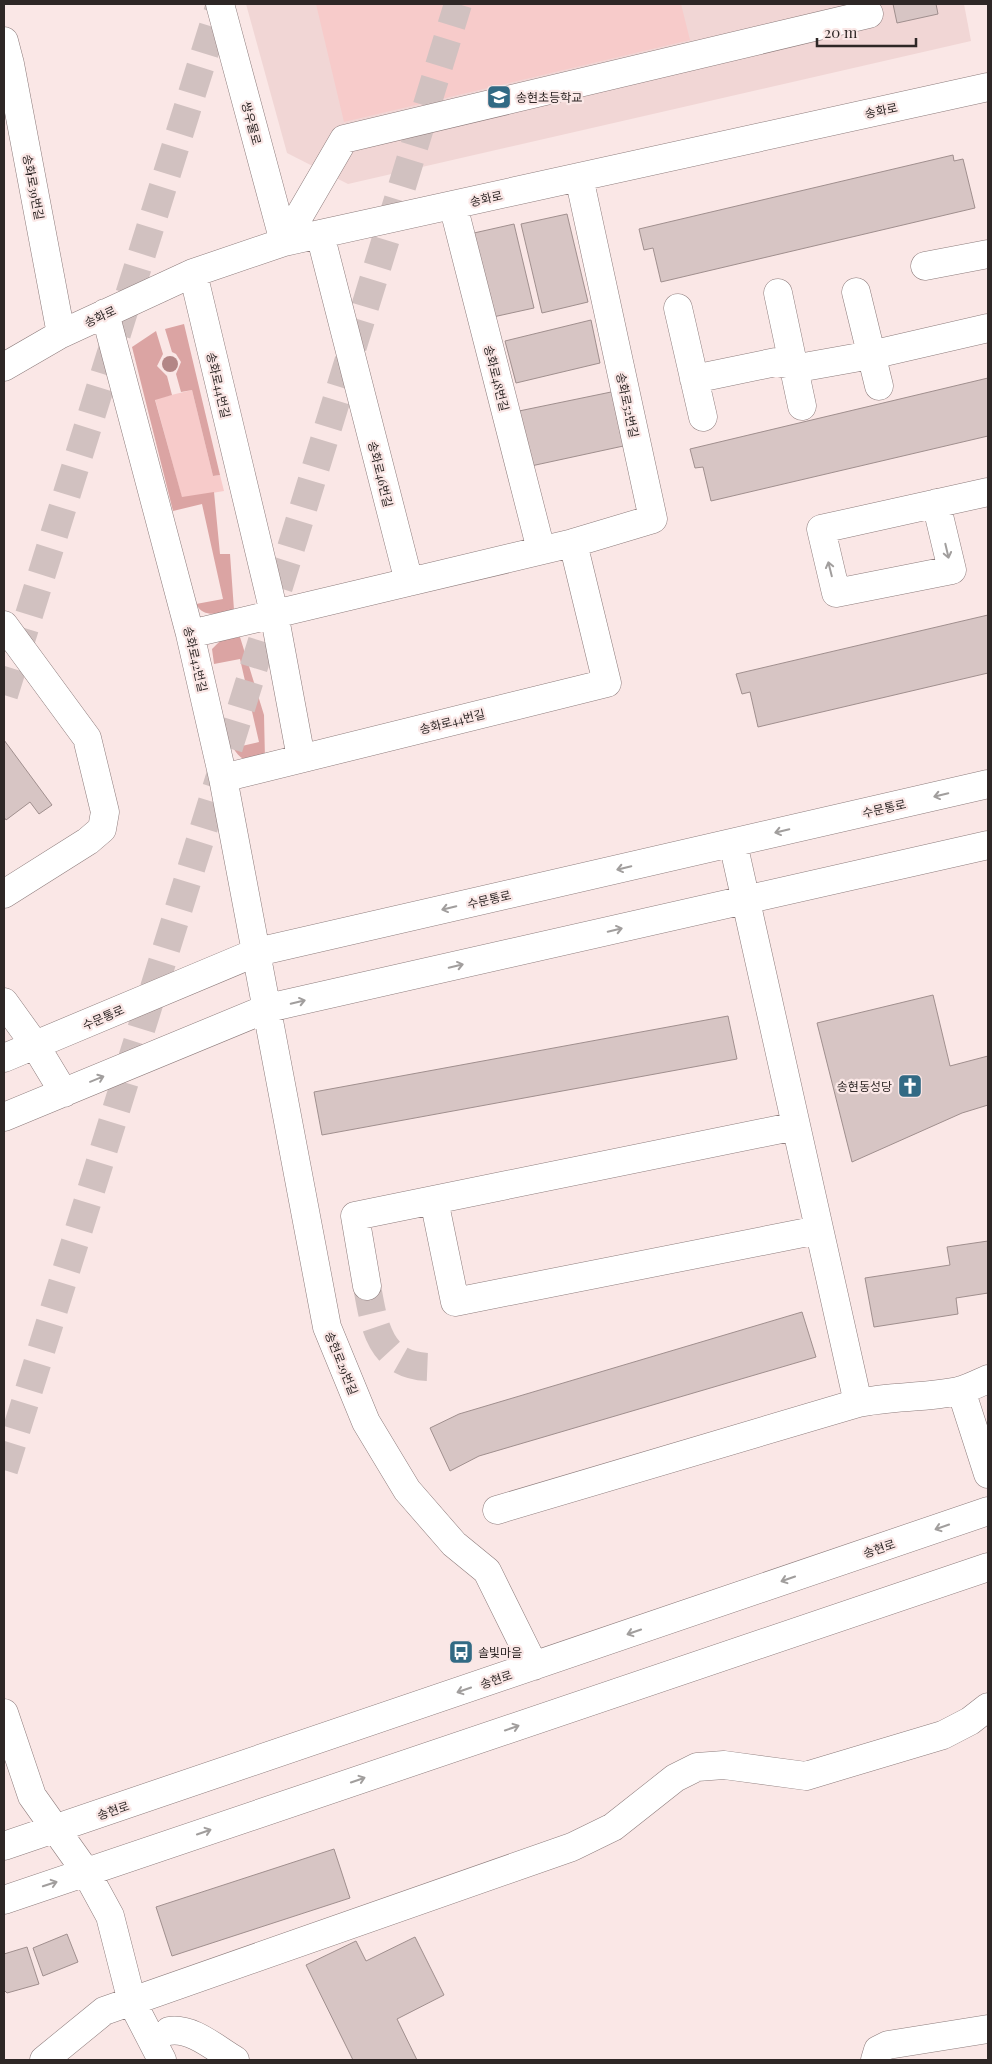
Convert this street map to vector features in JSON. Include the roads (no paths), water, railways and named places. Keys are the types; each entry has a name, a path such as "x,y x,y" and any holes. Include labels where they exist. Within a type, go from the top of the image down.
{"street":[{"name":"쌍우물로","path":"220,4 284,242"},
{"path":"284,242 344,139 869,14"},
{"name":"송화로39번길","path":"4,41 62,334"},
{"name":"송화로","path":"4,367 62,334 193,273 284,242 988,87"},
{"name":"송화로52번길","path":"541,550 573,543 653,519 579,177"},
{"name":"송화로48번길","path":"454,205 541,550"},
{"name":"송화로46번길","path":"320,234 409,582"},
{"path":"925,266 988,254"},
{"name":"송화로44번길","path":"193,273 274,613 301,758 607,683 573,543"},
{"path":"856,292 879,386"},
{"path":"778,293 802,406"},
{"path":"678,308 703,416"},
{"name":"송화로42번길","path":"105,313 190,634 223,778 268,1008"},
{"path":"694,379 776,362 804,367 871,355 988,328"},
{"path":"936,503 952,570 836,593 821,529 936,503 988,492"},
{"path":"190,634 541,550"},
{"path":"4,625 87,738 105,812 102,830 88,841 4,894"},
{"path":"223,778 301,758"},
{"name":"수문통로","path":"4,1058 257,952 988,784"},
{"path":"733,843 858,1403"},
{"path":"4,1117 268,1008 988,845"},
{"path":"4,1002 35,1045 64,1093"},
{"name":"송현로29번길","path":"268,1008 327,1327 366,1422 407,1490 454,1544 487,1571 534,1666"},
{"path":"367,1286 355,1216 796,1126"},
{"path":"434,1200 455,1302 818,1230"},
{"path":"497,1510 858,1403 961,1390 988,1379"},
{"path":"961,1390 988,1474"},
{"name":"송현로","path":"4,1846 988,1512"},
{"path":"4,1900 988,1567"},
{"path":"44,2060 104,2012 572,1847 613,1827 676,1778 696,1767 724,1765 806,1776 943,1735 970,1720 988,1707"},
{"path":"4,1713 32,1796 86,1872 110,1916 132,2002 162,2060"},
{"path":"169,2031 180,2029 190,2033 235,2060"},
{"path":"875,2060 878,2050 888,2045 988,2029"}],"tunnel":[{"path":"4,695 220,4"},
{"path":"4,1470 458,4"},
{"path":"367,1286 373,1316 382,1342 400,1360 414,1365 431,1367"}],"place":[{"name":"송현초등학교","path":"499,97"},
{"name":"송현동성당","path":"910,1086"},
{"name":"솔빛마을","path":"461,1652"}]}
